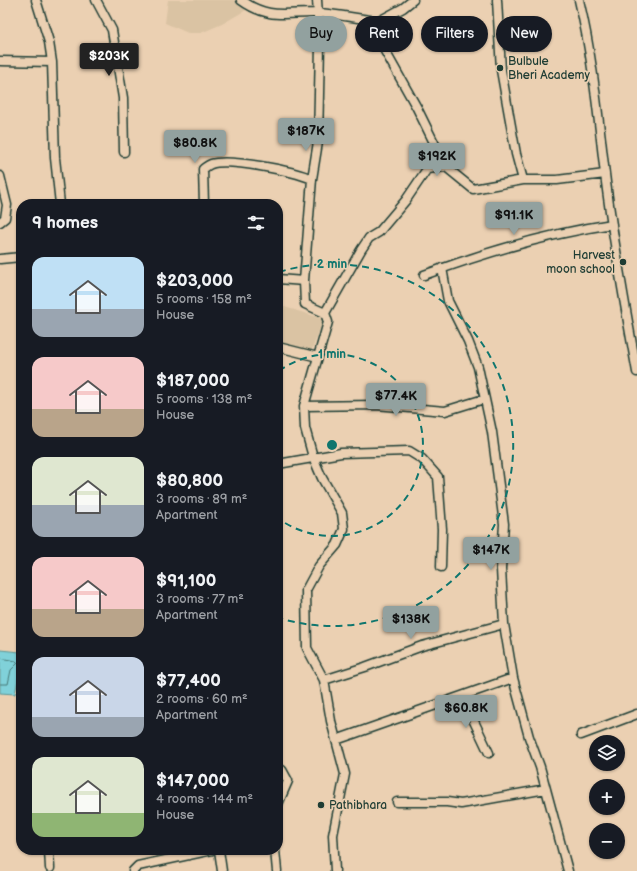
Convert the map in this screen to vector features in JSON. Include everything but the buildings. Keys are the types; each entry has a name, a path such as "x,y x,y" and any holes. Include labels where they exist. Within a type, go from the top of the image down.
{"street":[{"path":"36,0 49,42 52,62 55,158 59,199"},
{"path":"96,0 112,30 123,98 124,152"},
{"path":"241,0 266,13 278,15 317,13 355,18"},
{"path":"317,0 320,45 318,142 312,179 304,281 305,304 325,313 328,322 304,406 305,428 313,457 322,478 342,513 344,529 337,545 319,566 306,590 307,648 324,680 336,740 345,774 333,835 335,871"},
{"path":"388,16 403,8 413,0"},
{"path":"497,0 501,70 516,154 523,180"},
{"path":"579,0 597,97 605,174 621,290 637,372"},
{"path":"386,52 418,108 446,167 473,190 523,180 557,180 605,174"},
{"path":"0,61 52,62"},
{"path":"204,199 203,169 212,163 251,165 301,174 312,179"},
{"path":"325,313 369,238 380,232 406,200 427,169 446,167"},
{"path":"0,176 7,205 5,218 0,222"},
{"path":"424,275 491,251 566,231 612,224"},
{"path":"0,259 16,257"},
{"path":"442,268 448,301 468,341 478,368 492,432 504,524 501,570 504,624 513,678 546,789 568,871"},
{"path":"283,279 304,281"},
{"path":"283,348 318,357"},
{"path":"304,406 376,405 445,411 484,399"},
{"path":"283,464 293,463 313,457 340,452 409,451 422,459 438,477 442,530 441,567"},
{"path":"324,680 365,668 422,646 504,624"},
{"path":"336,740 513,678"},
{"path":"462,696 489,753"},
{"path":"582,735 637,714"},
{"path":"283,772 288,781 283,792"},
{"path":"398,802 447,802 461,804 546,789"},
{"path":"49,855 50,868"},
{"path":"133,871 138,866 189,855"},
{"path":"220,855 222,871"},
{"path":"275,855 276,871"}],"shaded area":[{"path":"168,0 234,0 246,10 222,24 201,33 188,33 165,23"},
{"path":"283,307 324,319 311,352 283,345"}],"water":[{"path":"0,650 16,652 15,694 0,693"}],"place":[{"name":"Bulbule Bheri Academy","path":"500,68"},
{"name":"Harvest moon school","path":"623,262"},
{"name":"Pathibhara","path":"321,805"}]}
